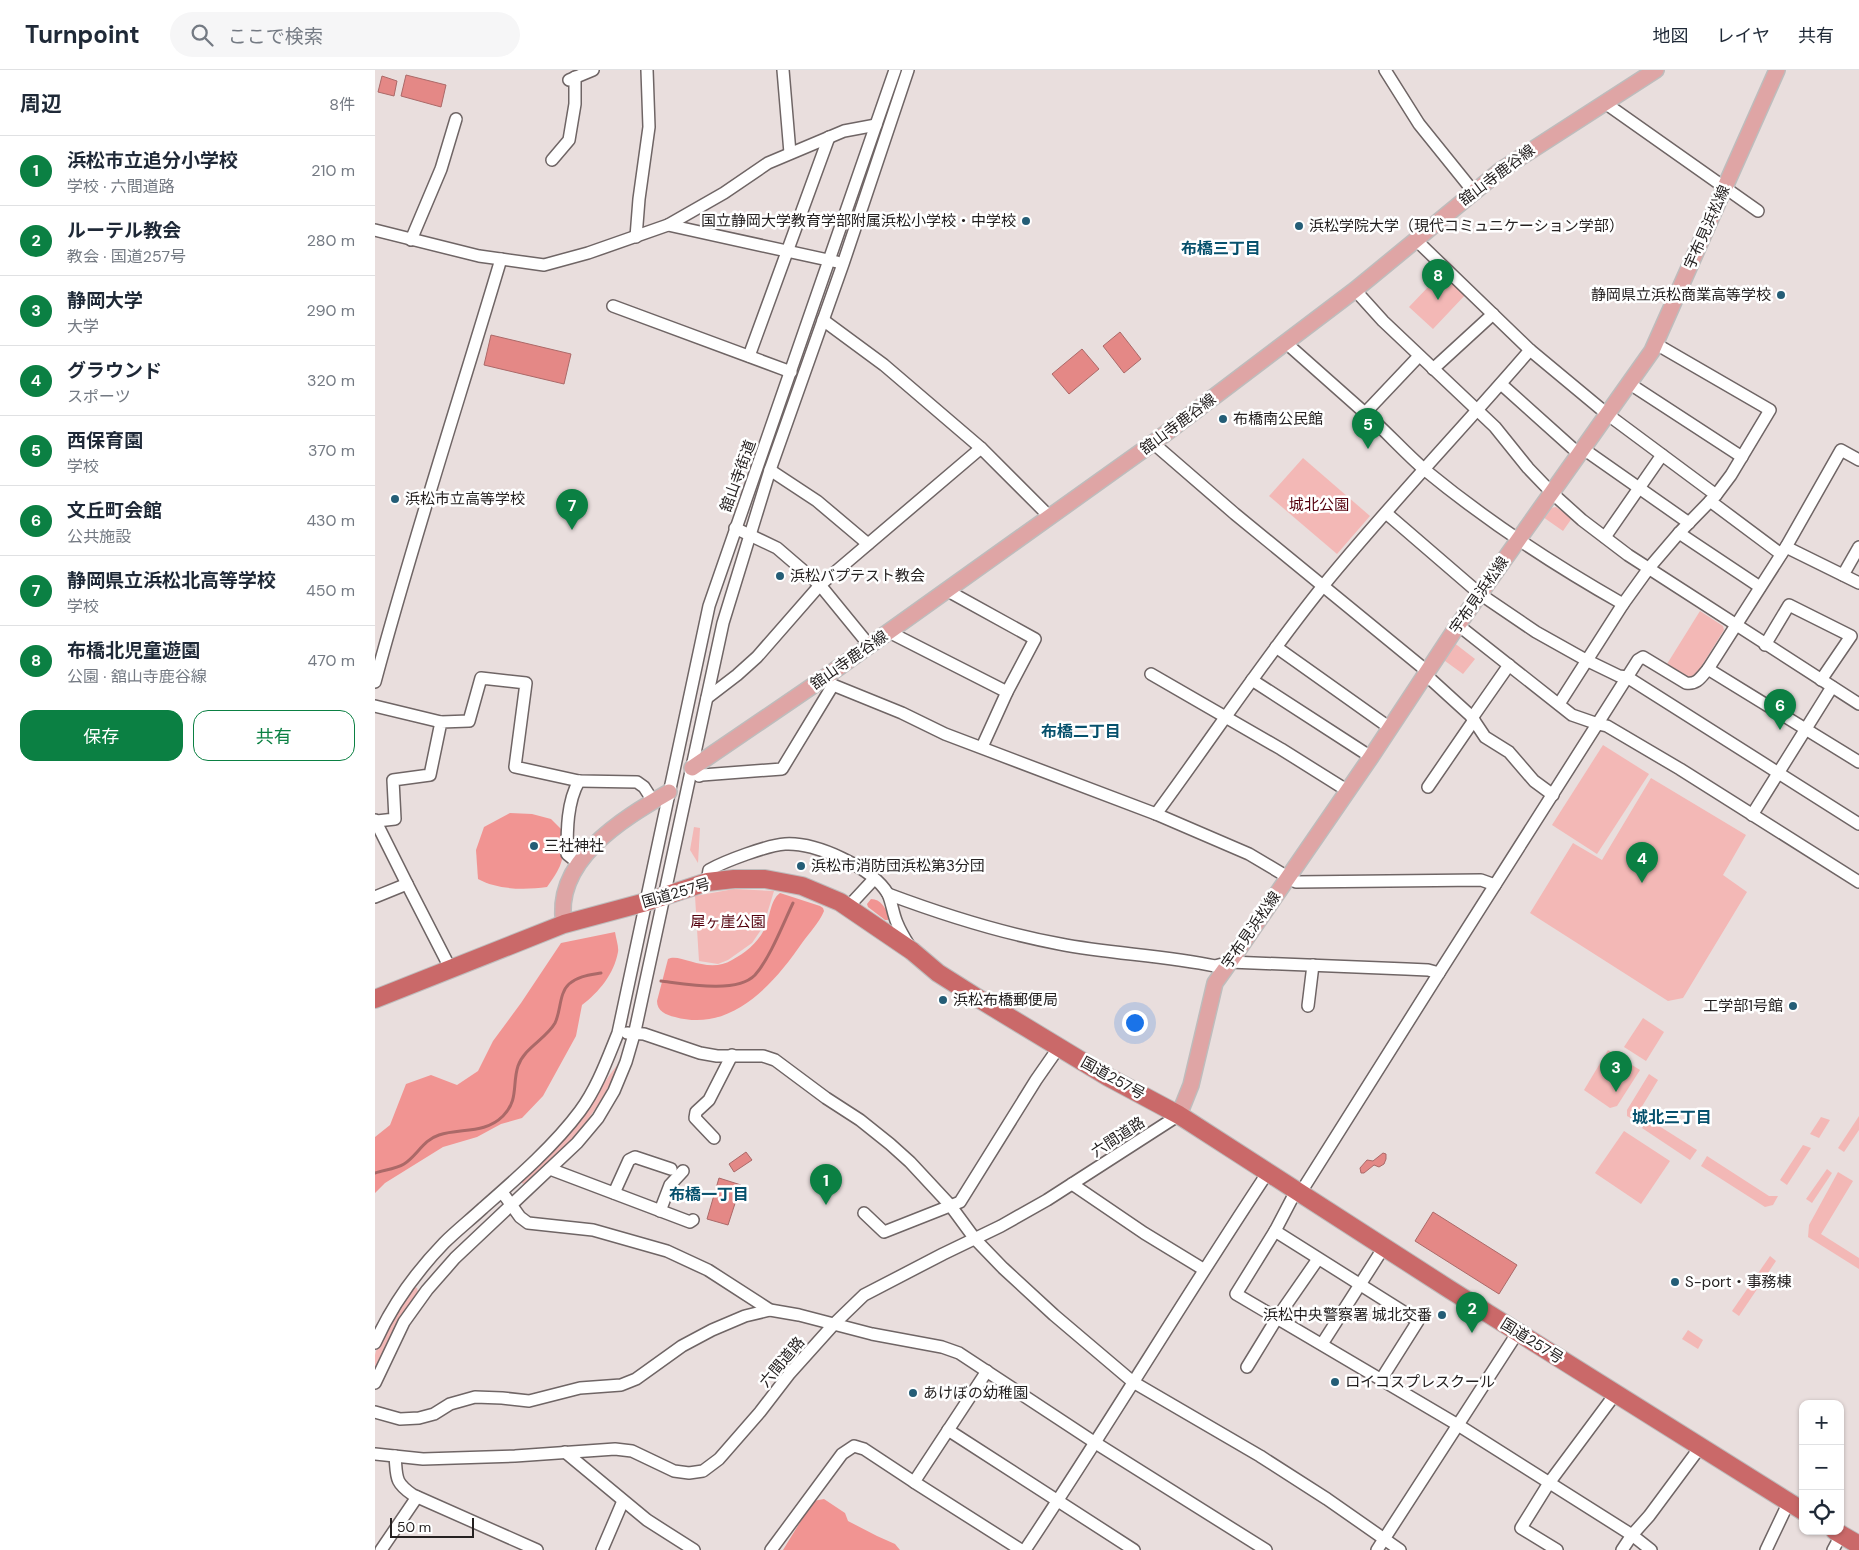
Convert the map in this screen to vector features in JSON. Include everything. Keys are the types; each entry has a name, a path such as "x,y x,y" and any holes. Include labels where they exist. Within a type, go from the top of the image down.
{"highway":[{"name":"国道257号","path":"375,999 564,924 646,902 707,882 734,879 765,879 802,886 849,907 912,951 938,973 1108,1077 1179,1115 1299,1190 1384,1247 1518,1332 1797,1507"},
{"path":"1836,1539 1859,1545"}],"main road":[{"name":"舘山寺鹿谷線","path":"696,772 829,681 869,645 1153,443 1355,290 1501,170 1656,70"},
{"name":"宇布見浜松線","path":"1179,1115 1189,1092 1215,983 1348,791 1458,625 1630,384 1656,344 1723,188 1777,70"},
{"path":"564,924 562,912 568,883 578,863 594,845 623,822 669,792"}],"street":[{"path":"553,160 569,140 575,104 571,79 593,70"},
{"path":"636,237 649,127 647,70"},
{"path":"783,70 790,153"},
{"name":"舘山寺街道","path":"375,1343 395,1303 413,1278 444,1243 502,1192 548,1147 580,1111 603,1073 618,1033 709,606 831,260 895,70"},
{"name":"舘山寺街道","path":"375,1383 404,1322 427,1290 455,1258 577,1143 598,1118 614,1091 626,1062 635,1034 664,895 696,772 707,698 723,623 770,470 843,264 908,70"},
{"path":"1385,70 1419,124 1473,192"},
{"path":"1605,103 1758,211"},
{"path":"411,240 441,169 456,119"},
{"path":"375,230 411,240 501,259 544,265 636,237 668,225 724,193 768,163 844,131 877,125"},
{"path":"749,356 829,137"},
{"path":"668,225 843,264"},
{"path":"1416,240 1530,350 1713,498 1783,551 1843,575 1859,584"},
{"path":"375,682 410,558 501,259"},
{"path":"1355,290 1419,356 1503,435 1528,468 1552,493 1605,538 1859,704"},
{"path":"613,306 791,372"},
{"path":"1433,369 1493,314"},
{"path":"823,320 884,365 981,448 1050,517"},
{"path":"1285,342 1365,413 1424,469 1518,539 1577,578 1623,604"},
{"path":"1559,704 1623,604 1649,568 1713,498 1742,457 1770,410 1656,344"},
{"path":"1156,814 1252,680 1324,585 1530,350"},
{"path":"1365,413 1419,356"},
{"path":"1501,384 1581,451 1638,487 1689,523"},
{"path":"1630,384 1742,457"},
{"path":"1153,443 1235,514 1324,585 1427,673 1473,719 1485,737 1509,752 1534,781 1553,795"},
{"path":"707,698 757,657 820,585 981,448"},
{"path":"1651,1550 1632,1535 1382,1378 1236,1294 1299,1190 1638,660 1643,657 1686,683 1691,684 1698,681 1708,669 1783,551 1841,450 1859,460"},
{"path":"1605,538 1638,487 1662,455"},
{"path":"770,470 817,501 868,544"},
{"path":"1387,513 1480,594 1536,632 1586,660 1619,676 1627,677 1859,824"},
{"path":"735,528 777,548 820,585 869,645"},
{"path":"1679,533 1759,587"},
{"path":"1843,575 1859,547"},
{"path":"947,591 1035,639 1007,692 982,748"},
{"path":"1765,644 1789,605 1855,638 1821,680"},
{"path":"1458,625 1572,715 1607,726 1680,769 1859,882"},
{"path":"889,632 1007,692"},
{"path":"1276,648 1390,728"},
{"path":"1428,788 1509,665"},
{"path":"1708,669 1859,762"},
{"path":"1151,674 1281,749 1348,791"},
{"path":"375,706 441,722 469,721 481,678 526,683 515,767 579,780 637,782 644,787 653,801"},
{"path":"1252,680 1371,757"},
{"path":"696,772 782,769 829,681 945,734 1156,814 1249,854 1289,876 1296,882 1481,880 1495,885"},
{"path":"1752,815 1832,687"},
{"path":"441,722 429,775 393,780 395,819 376,820 447,962 452,968"},
{"path":"578,863 567,854 567,830 572,793 579,780"},
{"path":"707,882 709,870 721,864 784,844 810,846 835,856 864,871 873,878 887,894 897,924 912,951"},
{"path":"849,907 873,878"},
{"path":"375,896 407,884"},
{"path":"887,894 982,926 1060,944 1215,966 1230,962 1413,969 1439,973"},
{"path":"1308,1006 1313,965"},
{"path":"618,1033 644,1034 700,1053 717,1056 763,1056 775,1060 826,1098 860,1120 890,1144 910,1162 1003,1268 1054,1315 1133,1382 1260,1456 1327,1499 1400,1550"},
{"path":"864,1213 884,1232 960,1202 1036,1080 1059,1047"},
{"path":"714,1138 695,1118 696,1112 709,1100 732,1055"},
{"name":"六間道路","path":"375,1454 423,1459 515,1456 615,1449 633,1451 674,1471 689,1473 703,1471 719,1459 760,1412 789,1374 834,1324 864,1295 1001,1226 1072,1184 1179,1115"},
{"path":"615,1193 629,1160 635,1156 671,1169"},
{"path":"550,1170 690,1222 693,1220"},
{"path":"660,1211 670,1185 683,1171"},
{"path":"771,1550 842,1454 853,1446 864,1449 1023,1550 1058,1501 1203,1269 1268,1172"},
{"path":"1072,1184 1144,1233 1203,1269"},
{"path":"502,1192 520,1217 528,1223 593,1230 667,1251 708,1270 770,1310 872,1334 942,1347 959,1353 1094,1442 1266,1550"},
{"path":"1275,1231 1418,1322 1382,1378"},
{"path":"1322,1344 1384,1247"},
{"path":"1247,1367 1277,1318 1318,1258"},
{"path":"375,1412 400,1419 419,1418 434,1414 450,1404 475,1397 529,1401 580,1388 621,1385 637,1379 682,1346 713,1330 745,1316 770,1310"},
{"path":"1377,1550 1518,1332"},
{"path":"915,1482 987,1371"},
{"path":"1557,1550 1521,1528 1549,1484 1616,1393"},
{"path":"948,1430 1134,1550"},
{"path":"1622,1550 1701,1446"},
{"path":"565,1452 647,1520 693,1550"},
{"path":"395,1456 397,1478 401,1486 417,1496 537,1550"},
{"path":"375,1548 380,1550 417,1496"},
{"path":"602,1550 623,1501"},
{"path":"1766,1550 1785,1510 1797,1507"}],"green space":[{"path":"1450,278 1467,293 1433,329 1409,307 1429,286 1436,293"},
{"name":"城北公園","path":"1303,458 1370,516 1337,554 1269,496"},
{"path":"1556,507 1572,518 1563,531 1543,517 1550,508"},
{"path":"1700,611 1723,626 1724,630 1696,675 1689,677 1667,664"},
{"path":"1453,642 1475,659 1463,674 1441,658"},
{"path":"1603,745 1649,774 1597,854 1552,825"},
{"path":"1651,778 1746,835 1723,875 1747,892 1683,998 1668,1001 1530,913 1573,843 1602,860"},
{"path":"694,827 700,828 698,863 690,850"},
{"name":"犀ヶ崖公園","path":"734,889 774,891 763,927 752,943 728,960 718,964 699,961 695,896"},
{"path":"1643,1018 1664,1032 1646,1061 1624,1047"},
{"path":"1608,1050 1640,1070 1617,1106 1610,1108 1584,1090"},
{"path":"620,1062 606,1091 580,1130 559,1153 523,1184 521,1182 522,1179 576,1125"},
{"path":"1649,1074 1658,1080 1638,1113 1644,1117 1640,1123 1627,1116 1627,1110"},
{"path":"1859,1116 1859,1130 1844,1152 1838,1148"},
{"path":"1821,1117 1830,1120 1819,1138 1810,1134"},
{"path":"1648,1119 1697,1150 1690,1160 1642,1128"},
{"path":"1624,1131 1670,1161 1641,1204 1595,1173"},
{"path":"1803,1145 1811,1148 1787,1185 1780,1180"},
{"path":"1707,1156 1769,1196 1778,1196 1773,1205 1765,1207 1701,1166"},
{"path":"1827,1169 1832,1173 1812,1203 1806,1199"},
{"path":"1838,1172 1853,1181 1821,1234 1859,1258 1859,1269 1808,1237 1809,1225"},
{"path":"1770,1256 1776,1261 1739,1316 1732,1311"},
{"path":"415,1287 418,1292 401,1317 375,1371 375,1355 381,1339 402,1303 412,1288"},
{"path":"1688,1330 1703,1340 1698,1349 1682,1339"}],"shaded area":[{"path":"406,75 446,85 441,107 401,96"},
{"path":"382,76 397,81 394,96 378,92"},
{"path":"1120,332 1141,359 1124,373 1103,346"},
{"path":"491,335 571,354 564,384 484,365"},
{"path":"1082,349 1099,369 1069,394 1052,374"},
{"path":"510,813 532,814 551,819 562,830 562,861 547,887 530,889 503,887 478,879 476,850 484,827"},
{"path":"780,893 820,906 824,911 817,924 791,959 764,989 749,1001 715,1018 695,1020 665,1014 660,1010 657,1001 668,959 680,958 713,965 723,964 732,960 751,947 759,938 767,924 774,900"},
{"path":"871,899 882,904 889,916 888,920 885,920 868,907 867,904"},
{"path":"615,932 618,950 613,968 600,988 582,1005 576,1036 543,1096 522,1118 501,1124 477,1137 443,1147 385,1183 375,1193 375,1137 390,1125 406,1084 431,1075 457,1085 478,1071 493,1041 561,943"},
{"path":"746,1152 752,1160 734,1172 729,1164"},
{"path":"1383,1153 1386,1154 1384,1164 1379,1167 1374,1165 1364,1173 1361,1173 1360,1168 1367,1160 1373,1161"},
{"path":"719,1178 741,1185 728,1225 707,1219"},
{"path":"1433,1212 1517,1265 1499,1294 1415,1241"},
{"path":"824,1499 845,1513 848,1521 895,1544 900,1550 783,1550 813,1501"}],"waterway":[{"path":"661,981 710,986 724,986 747,981 755,975 766,960 793,903"},
{"path":"375,1173 404,1164 433,1137 489,1126 503,1116 513,1098 518,1066 525,1054 555,1023 563,992 573,981 588,975 601,973"}],"place":[{"name":"国立静岡大学教育学部附属浜松小学校・中学校","path":"1026,221"},
{"name":"浜松学院大学（現代コミュニケーション学部）","path":"1299,226"},
{"name":"静岡県立浜松商業高等学校","path":"1781,295"},
{"name":"布橋北児童遊園","path":"1438,300"},
{"name":"布橋南公民館","path":"1223,419"},
{"name":"西保育園","path":"1368,449"},
{"name":"浜松市立高等学校","path":"395,499"},
{"name":"静岡県立浜松北高等学校","path":"572,530"},
{"name":"浜松バプテスト教会","path":"780,576"},
{"name":"文丘町会館","path":"1780,730"},
{"name":"三社神社","path":"534,846"},
{"name":"浜松市消防団浜松第3分団","path":"801,866"},
{"name":"グラウンド","path":"1642,883"},
{"name":"浜松布橋郵便局","path":"943,1000"},
{"name":"工学部1号館","path":"1793,1006"},
{"name":"静岡大学","path":"1616,1092"},
{"name":"浜松市立追分小学校","path":"826,1205"},
{"name":"S-port・事務棟","path":"1675,1282"},
{"name":"浜松中央警察署 城北交番","path":"1442,1315"},
{"name":"ルーテル教会","path":"1472,1333"},
{"name":"ロイコスプレスクール","path":"1335,1382"},
{"name":"あけぼの幼稚園","path":"913,1393"}],"district":[{"name":"布橋三丁目","path":"1221,248"},
{"name":"布橋二丁目","path":"1081,731"},
{"name":"城北三丁目","path":"1672,1117"},
{"name":"布橋一丁目","path":"709,1194"}]}
